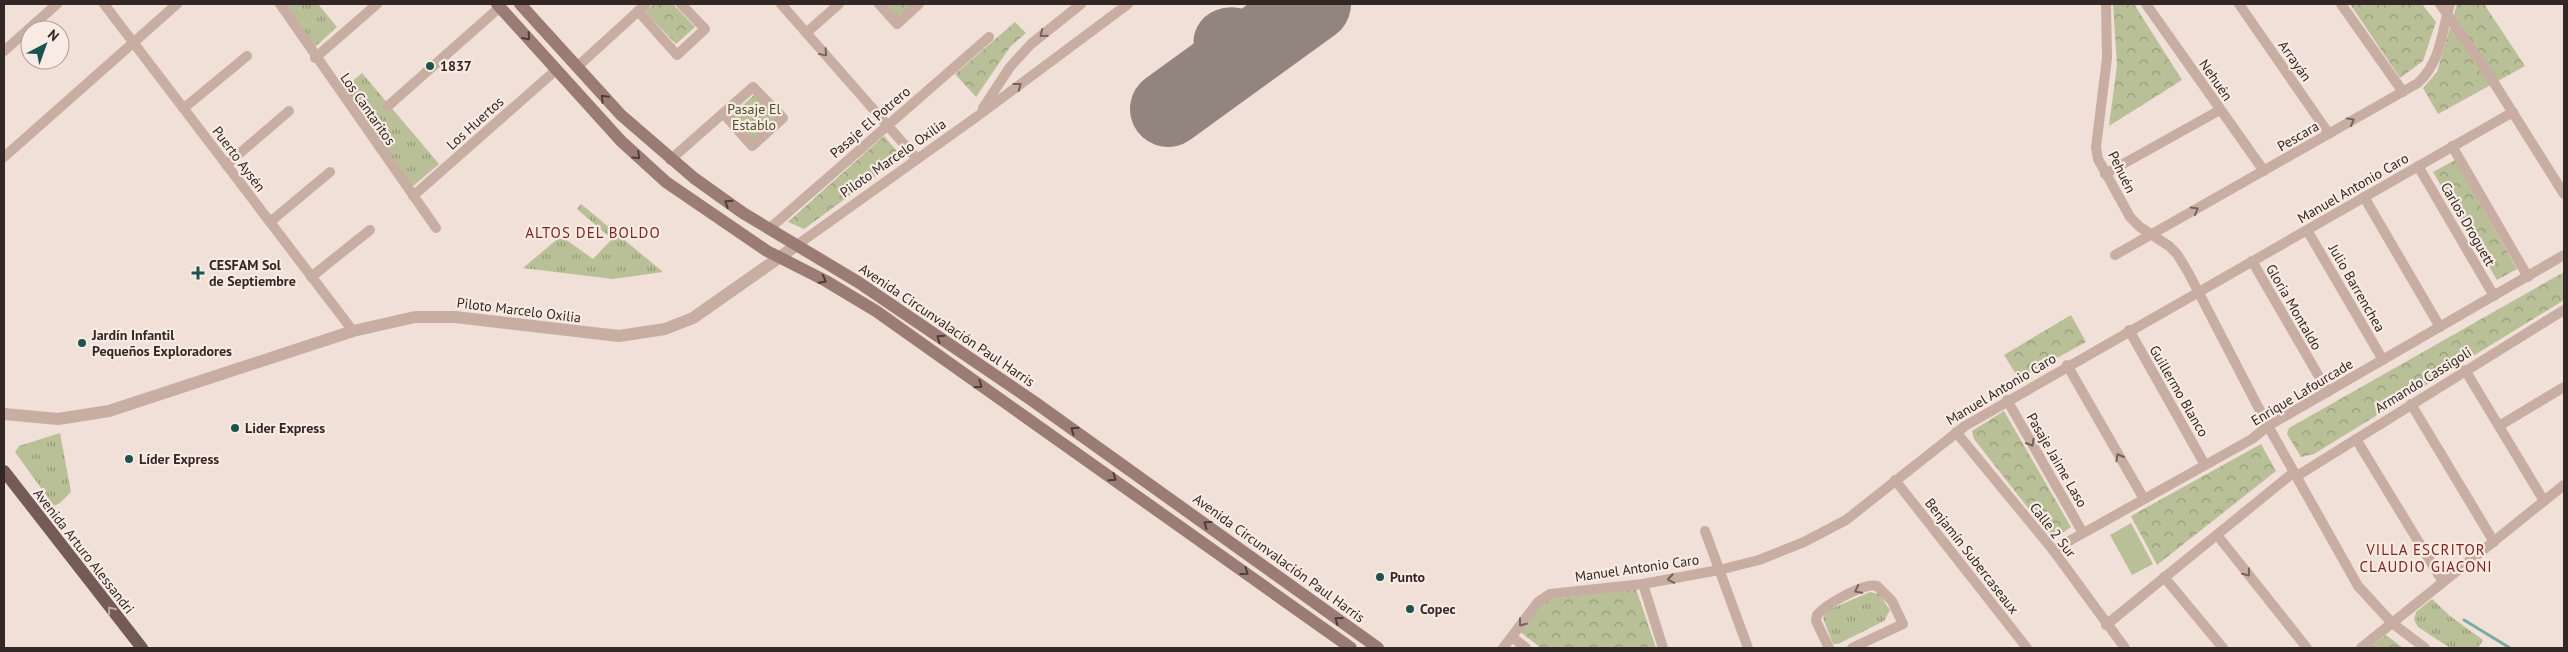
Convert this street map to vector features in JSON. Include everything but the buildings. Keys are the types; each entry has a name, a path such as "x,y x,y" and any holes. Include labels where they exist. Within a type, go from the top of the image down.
{"main road":[{"name":"Avenida Circunvalación Paul Harris","path":"520,4 622,115 670,160 718,196 858,282 1033,401 1378,648"},
{"name":"Avenida Circunvalación Paul Harris","path":"499,5 621,141 666,182 726,225 779,258 826,281 876,311 1351,648"},
{"name":"Avenida Arturo Alessandri","path":"4,471 142,648"}],"street":[{"path":"4,51 57,4"},
{"name":"Puerto Aysén","path":"104,4 353,331"},
{"path":"5,154 177,4"},
{"name":"Los Cantaritos","path":"280,4 315,58 436,228"},
{"path":"315,58 377,4"},
{"path":"577,67 642,7 677,54 705,30 681,4"},
{"path":"781,4 917,159"},
{"path":"806,33 839,4"},
{"path":"879,4 897,24 919,4"},
{"name":"Piloto Marcelo Oxilia","path":"978,115 1010,67 1031,44 1081,4"},
{"name":"Piloto Marcelo Oxilia","path":"4,414 58,419 109,411 353,331 403,319 441,316 601,336 651,332 679,325 693,318 779,258 1128,4"},
{"name":"Pehuén","path":"2106,4 2107,58 2096,147 2098,160 2130,217 2177,254 2268,426 2358,586 2392,623 2423,648"},
{"name":"Nehuén","path":"2146,4 2264,171"},
{"name":"Arrayán","path":"2238,4 2329,134"},
{"path":"2341,4 2403,92"},
{"path":"2440,4 2448,9 2564,194"},
{"path":"388,106 499,5"},
{"name":"Pescara","path":"2115,255 2418,83 2435,63 2441,48 2448,9"},
{"name":"Pasaje El Potrero","path":"769,229 990,37"},
{"path":"184,108 247,56"},
{"name":"Los Huertos","path":"413,196 556,70"},
{"path":"670,160 723,113 753,87 783,118 752,146 723,113"},
{"path":"2105,174 2220,110"},
{"path":"226,165 289,111"},
{"name":"Manuel Antonio Caro","path":"1504,648 1538,602 1550,594 1643,584 1719,570 1759,560 1804,542 1846,520 1956,432 2007,400 2513,112"},
{"path":"2452,146 2528,276"},
{"name":"Carlos Droguett","path":"2418,166 2494,296"},
{"path":"270,222 330,172"},
{"path":"2364,197 2440,327"},
{"path":"312,277 370,230"},
{"name":"Julio Barrenchea","path":"2307,230 2383,360"},
{"name":"Enrique Lafourcade","path":"2053,550 2252,439 2268,426 2564,255"},
{"name":"Gloria Montaldo","path":"2252,261 2328,392"},
{"name":"Armando Cassigoli","path":"2106,625 2295,474 2356,439 2564,310"},
{"name":"Guillermo Blanco","path":"2128,330 2205,465"},
{"path":"2067,365 2144,499"},
{"path":"2465,370 2544,501"},
{"path":"2499,426 2564,388"},
{"name":"Pasaje Jaime Laso","path":"2007,400 2083,533"},
{"path":"2411,404 2494,542"},
{"name":"Calle 2 Sur","path":"1956,432 2053,550 2106,625 2125,648"},
{"path":"2356,439 2443,582"},
{"name":"Benjamín Subercaseaux","path":"1895,480 2027,648"},
{"path":"2361,648 2564,485"},
{"path":"1705,531 1748,648"},
{"path":"2217,535 2307,648"},
{"path":"2164,577 2222,648"},
{"path":"1643,584 1663,648"},
{"path":"1828,648 1816,621 1817,615 1828,606 1868,585 1877,586 1892,601 1903,624 1852,648"},
{"path":"1512,637 1526,648"}],"green space":[{"path":"286,4 318,4 337,27 315,47"},
{"path":"654,4 673,4 695,27 676,44 645,12"},
{"path":"885,4 913,4 897,17"},
{"path":"2113,4 2134,4 2182,80 2109,126 2117,65"},
{"path":"2350,4 2422,4 2436,22 2423,61 2400,78"},
{"path":"2457,4 2484,4 2525,66 2438,114 2423,88 2437,72"},
{"path":"1015,22 1026,33 1010,47 976,97 955,74"},
{"path":"362,73 439,164 412,187 343,89"},
{"name":"Pasaje El Establo","path":"755,94 777,118 752,141 730,117"},
{"path":"884,136 902,157 804,229 788,222"},
{"path":"2455,160 2517,269 2497,280 2433,172"},
{"path":"581,204 663,272 613,279 523,268 561,236 593,259 612,239 577,209"},
{"path":"2564,272 2564,300 2314,454 2301,457 2287,434 2289,428"},
{"path":"2071,315 2086,342 2019,379 2004,355"},
{"path":"2004,411 2071,527 2058,536 2047,532 1974,439 1972,431"},
{"path":"60,433 71,492 54,506 15,452 19,446"},
{"path":"2261,444 2276,471 2157,565 2131,516"},
{"path":"2131,523 2153,564 2132,575 2110,535"},
{"path":"1636,589 1656,648 1541,648 1518,630 1542,600"},
{"path":"1870,592 1879,594 1890,610 1884,621 1838,644 1833,644 1823,618 1826,611"},
{"path":"2432,599 2450,616 2483,640 2478,648 2450,648 2418,627 2414,620 2416,612"},
{"path":"2386,635 2403,648 2369,648"}],"waterway":[{"path":"2464,620 2510,648"}],"taxiway":[{"path":"1225,67 1214,58 1209,46 1209,39 1215,28 1231,22 1260,27 1274,27 1284,24"}],"runway":[{"path":"1168,109 1313,4"}],"place":[{"name":"1837","path":"430,66"},
{"name":"CESFAM Sol de Septiembre","path":"198,273"},
{"name":"Jardín Infantil Pequeños Exploradores","path":"82,343"},
{"name":"Lider Express","path":"235,428"},
{"name":"Líder Express","path":"129,459"},
{"name":"Punto","path":"1380,577"},
{"name":"Copec","path":"1410,609"}],"district":[{"name":"ALTOS DEL BOLDO","path":"593,233"},
{"name":"VILLA ESCRITOR CLAUDIO GIACONI","path":"2426,558"}]}
